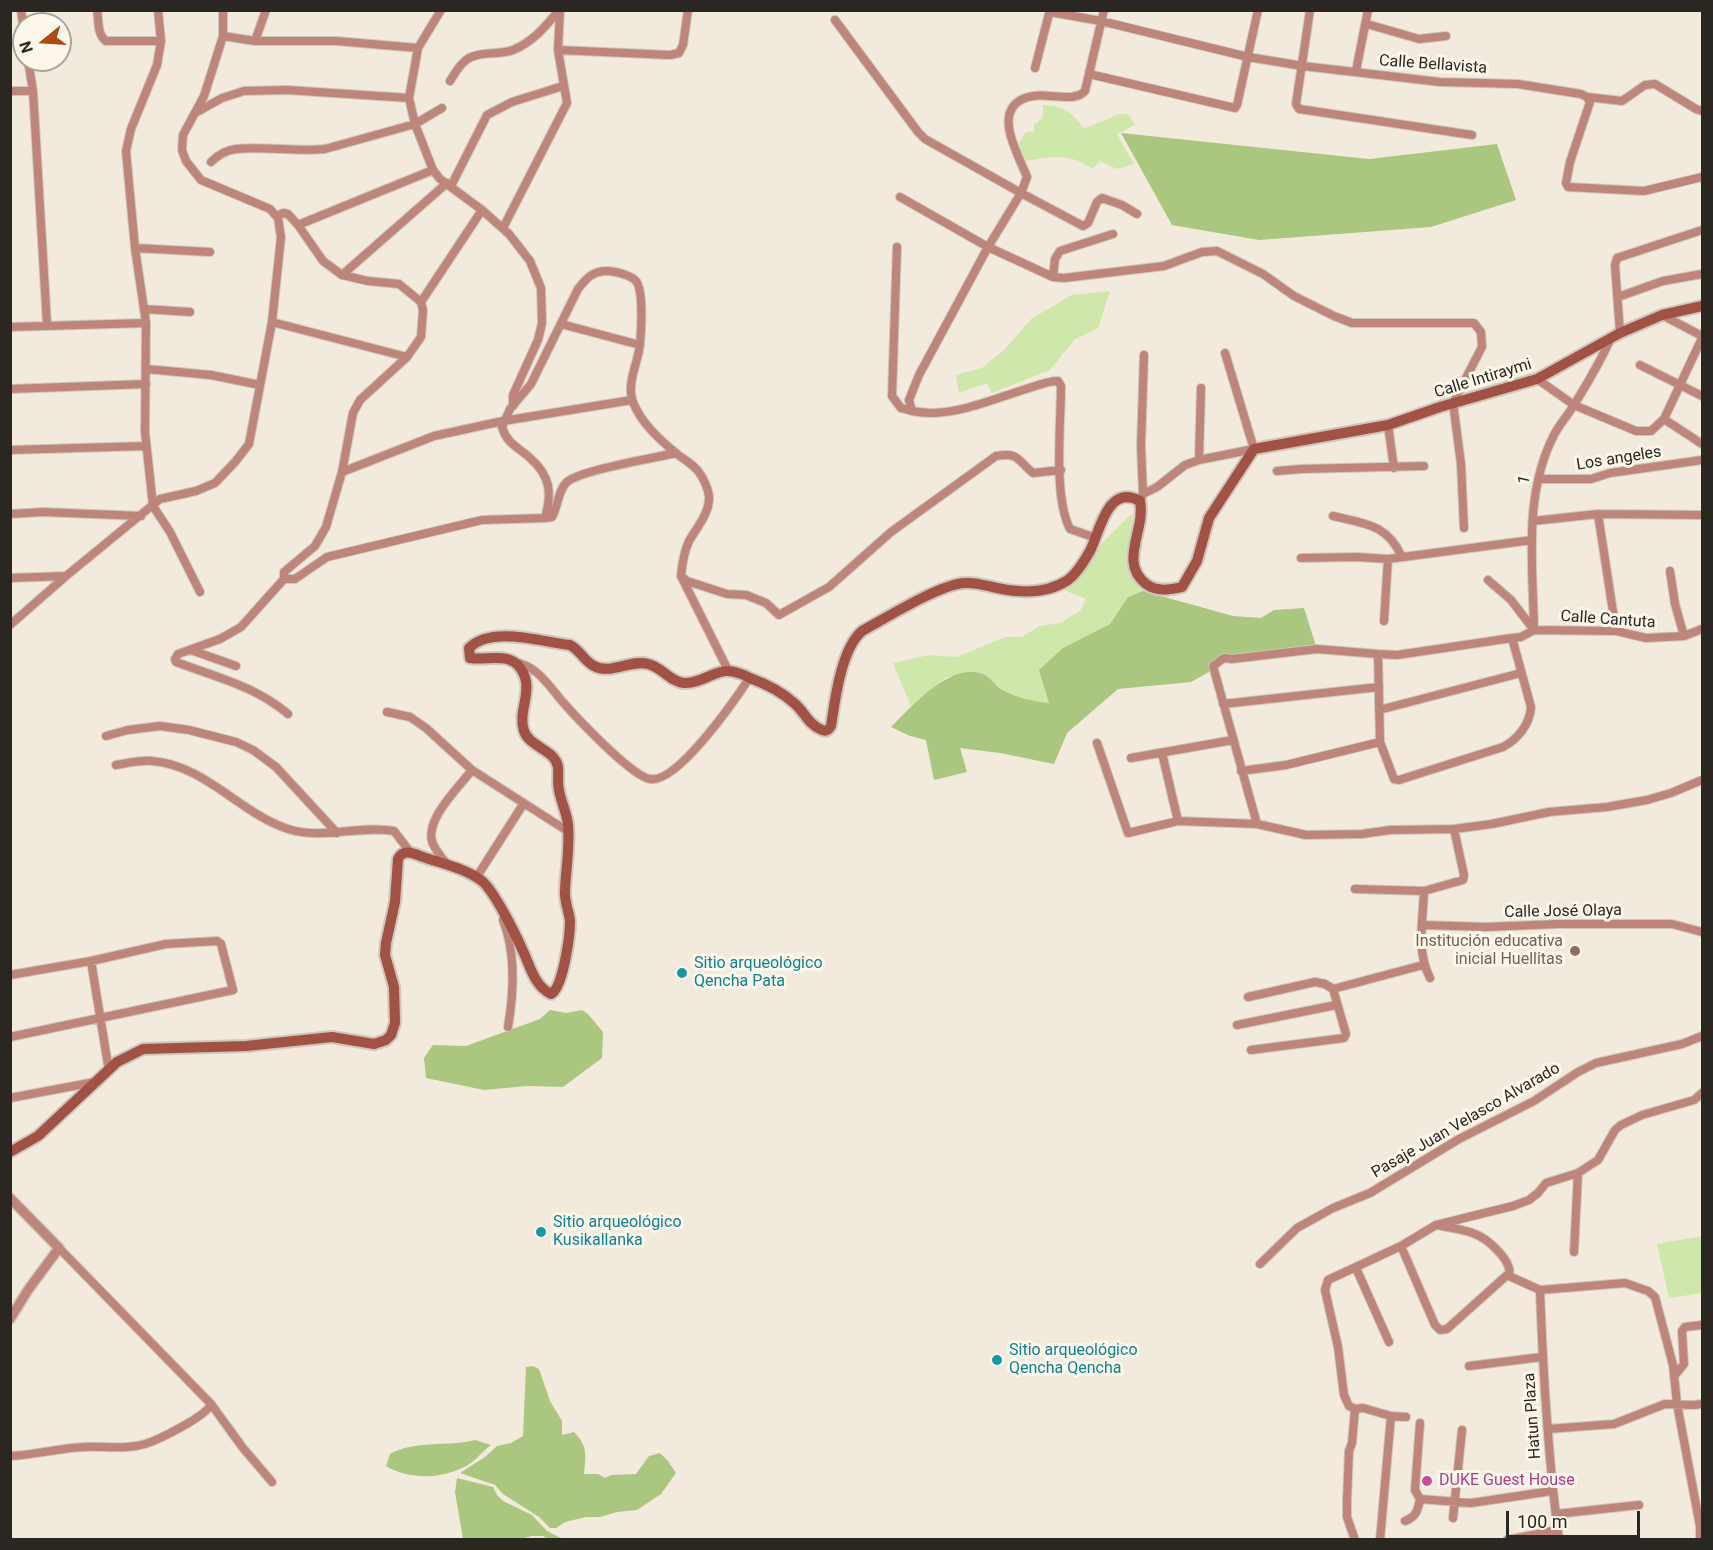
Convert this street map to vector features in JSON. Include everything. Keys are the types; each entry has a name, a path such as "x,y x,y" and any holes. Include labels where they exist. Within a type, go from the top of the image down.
{"main road":[{"name":"Calle Intiraymi","path":"1257,449 1388,425 1453,403 1537,380 1577,355 1620,333 1662,315 1702,306"},
{"path":"10,1152 38,1136 117,1062 143,1049 246,1046 332,1037 374,1044 386,1040 391,1035 395,1023 396,1007 394,987 385,955 386,943 395,902 398,858 404,852 447,864 482,881 495,899 538,984 544,991 554,993 559,986 570,919 566,908 565,893 569,832 557,778 558,767 554,758 529,740 524,731 528,683 520,667 504,657 479,660 470,658 469,648 474,643 507,636 539,639 570,645 578,649 595,667 604,669 634,663 648,663 684,683 694,683 728,670 750,677 779,692 794,703 813,725 823,731 828,730 831,726 837,693 850,648 853,640 862,631 947,587 964,582 1014,592 1038,591 1069,579 1090,551 1104,513 1116,502 1126,497 1142,498 1142,511 1131,558 1139,578 1149,586 1159,589 1170,590 1182,587 1197,561 1209,518 1257,449"}],"street":[{"path":"97,10 100,33 106,41 161,41"},
{"path":"158,10 161,41 157,65 131,129 126,151 135,248 146,323 146,446 153,506 170,532 200,592"},
{"path":"10,625 160,500 215,483 249,444 272,322 281,237 278,218 270,209 201,180 190,168 182,150 183,135 204,96 223,36 223,10"},
{"path":"255,40 266,10"},
{"path":"441,10 418,48 410,98 415,124 433,170 503,228 527,256 541,288 540,332 528,366 513,395 513,406"},
{"path":"503,228 567,103 558,51 559,10"},
{"path":"450,81 465,60 475,56 501,54 515,49 540,33 559,10"},
{"path":"558,51 670,55 679,53 683,45 688,10"},
{"path":"912,411 909,400 919,375 988,247 1021,193 1027,177 1008,128 1008,118 1014,105 1023,98 1037,94 1081,96 1085,91 1104,10"},
{"path":"1089,74 1235,108 1238,105 1258,10"},
{"path":"1310,10 1296,104 1299,108 1472,135"},
{"path":"1356,71 1368,10"},
{"path":"1035,68 1050,11"},
{"name":"Calle Bellavista","path":"1050,11 1101,21 1248,57 1303,66 1440,82 1518,84 1622,101 1645,85 1655,84 1696,110 1702,111"},
{"path":"835,20 925,139 1083,226 1088,223 1096,202 1102,198 1137,214"},
{"path":"1367,24 1419,39 1446,36"},
{"path":"223,36 255,40 336,41 418,48"},
{"path":"30,72 33,91 46,324"},
{"path":"342,274 449,185 487,115 512,102 563,86"},
{"path":"196,113 222,98 244,91 287,90 410,98"},
{"path":"10,92 33,91"},
{"path":"1587,97 1590,102 1570,162 1566,183 1568,187 1644,191 1702,177"},
{"path":"212,162 220,154 235,149 326,149 415,124 442,108"},
{"path":"298,225 433,170"},
{"path":"900,197 988,247 1053,277 1064,278 1164,266 1202,252 1217,251 1263,274 1294,296 1352,323 1474,323 1481,332 1482,347 1453,403 1461,465 1464,528"},
{"path":"421,302 482,210"},
{"path":"278,218 283,213 288,214 323,261 342,274 368,281 399,284 421,302 423,310 421,337 408,357 360,400 353,413 342,472 326,527 315,546 284,572 284,579 241,627 178,654 175,659 176,662 239,683 272,700 288,714"},
{"path":"1620,333 1615,265 1617,258 1702,230"},
{"path":"1053,277 1055,260 1060,251 1113,234"},
{"path":"897,247 892,396 901,408 926,414 977,405 1004,395 1058,381 1061,386 1062,501 1066,521 1070,529 1096,538"},
{"path":"135,248 210,252"},
{"path":"544,518 550,503 546,480 541,469 530,457 511,444 504,436 503,421 531,384 578,290 588,277 596,272 608,271 629,277 636,281 640,292 640,345 632,382 632,400 640,417 676,453 698,471 705,483 709,496 707,512 688,543 681,567 681,576 728,670"},
{"path":"1618,297 1663,281 1702,274"},
{"path":"144,309 190,312"},
{"path":"1537,380 1574,405 1636,431 1651,431 1664,419 1702,337 1662,315"},
{"path":"272,322 408,357"},
{"path":"10,327 46,324 146,323"},
{"path":"561,324 640,345"},
{"name":"1","path":"1534,630 1534,497 1541,467 1555,433 1574,405 1610,340"},
{"path":"1142,498 1185,465 1199,460 1257,449 1225,353"},
{"path":"1142,498 1144,355"},
{"path":"1640,364 1702,396"},
{"path":"147,369 211,375 260,386"},
{"path":"10,389 146,384"},
{"path":"1199,460 1201,388"},
{"path":"342,472 434,436 503,421 632,400"},
{"path":"1664,419 1702,444"},
{"path":"1388,425 1394,468"},
{"path":"10,450 146,446"},
{"path":"284,579 295,579 327,557 482,520 552,516 568,481 591,472 676,453"},
{"path":"681,576 687,581 727,594 746,595 765,603 779,615 829,586 891,532 996,456 1009,454 1019,457 1033,473 1061,470"},
{"name":"Los angeles","path":"1539,479 1591,480 1610,473 1702,460"},
{"path":"1277,471 1424,466"},
{"path":"10,508 11,514 43,512 141,516"},
{"path":"1598,514 1616,631"},
{"path":"1533,521 1598,514 1702,515"},
{"path":"1333,516 1368,524 1384,532 1396,544 1402,557"},
{"path":"1300,558 1388,559 1533,540"},
{"path":"1384,621 1388,559"},
{"path":"1670,572 1675,604 1684,636"},
{"path":"10,578 66,576"},
{"path":"1488,580 1510,600 1534,630"},
{"name":"Calle Cantuta","path":"1223,704 1213,666 1224,658 1317,649 1397,655 1521,637 1534,630 1616,631 1646,638 1684,636 1702,630"},
{"path":"1378,654 1380,742 1392,776 1399,780 1514,742 1531,717 1531,707 1512,638"},
{"path":"191,650 236,666"},
{"path":"513,662 525,663 536,670 565,704 618,758 639,775 649,779 660,778 674,771 697,750 750,677"},
{"path":"1379,710 1521,673"},
{"path":"1257,824 1223,704 1379,687"},
{"path":"387,712 410,717 472,770 569,832"},
{"path":"106,736 128,730 160,726 189,730 236,742 253,750 276,767 337,833"},
{"path":"1131,758 1233,740"},
{"path":"1241,771 1286,765 1380,742"},
{"path":"1097,743 1128,833 1178,821 1257,824 1306,834 1362,834 1390,830 1454,829 1549,812 1596,809 1647,800 1702,780"},
{"path":"1162,753 1178,821"},
{"path":"116,765 154,761 183,770 208,781 269,820 289,829 337,833 394,831 411,853"},
{"path":"447,864 433,844 432,826 438,814 472,770"},
{"path":"476,878 524,803"},
{"path":"1355,890 1424,891 1463,880 1464,875 1454,829"},
{"path":"1424,891 1421,952 1423,965 1430,978"},
{"path":"495,899 505,926 512,958 511,1012 508,1027"},
{"name":"Calle José Olaya","path":"1423,925 1486,927 1664,924 1702,932"},
{"path":"10,975 91,961 166,944 217,941 221,944 233,990 10,1037"},
{"path":"91,961 109,1071"},
{"path":"1248,997 1315,982 1333,989 1423,965"},
{"path":"1251,1050 1344,1038 1346,1034 1333,989"},
{"path":"1238,1025 1336,1005"},
{"name":"Pasaje Juan Velasco Alvarado","path":"1260,1264 1297,1228 1333,1208 1370,1193 1459,1139 1534,1101 1584,1068 1596,1063 1682,1044 1702,1036"},
{"path":"10,1098 96,1082"},
{"path":"1406,1417 1391,1416 1363,1408 1354,1409 1349,1406 1344,1395 1338,1347 1325,1290 1328,1280 1401,1246 1436,1225 1521,1204 1534,1197 1546,1183 1578,1173 1598,1160 1615,1130 1622,1125 1642,1115 1694,1100 1702,1093"},
{"path":"1574,1252 1578,1173"},
{"path":"10,1198 211,1404 243,1448 272,1482"},
{"path":"1436,1225 1475,1234 1502,1255 1509,1264 1509,1276"},
{"path":"1401,1246 1435,1325 1440,1330 1447,1329 1506,1276 1540,1290 1625,1283 1648,1291 1655,1297 1675,1375 1677,1404 1701,1526 1700,1539"},
{"path":"10,1319 59,1248"},
{"path":"1356,1268 1389,1342"},
{"name":"Hatun Plaza","path":"1540,1290 1542,1358 1552,1491 1559,1539"},
{"path":"1675,1375 1684,1364 1682,1331 1685,1328 1702,1325"},
{"path":"1468,1366 1542,1358"},
{"path":"10,1456 84,1447 124,1447 145,1444 200,1415 209,1409 211,1404"},
{"path":"1548,1429 1614,1424 1665,1404 1693,1406 1702,1404"},
{"path":"1354,1409 1352,1443 1349,1451 1347,1517 1355,1539"},
{"path":"1380,1539 1391,1416"},
{"path":"1405,1521 1417,1513 1419,1497 1415,1490 1420,1423"},
{"path":"1453,1518 1462,1430"},
{"path":"1419,1497 1471,1503 1552,1491"},
{"path":"1556,1514 1639,1505"},
{"path":"1507,1539 1558,1530"}],"green space":[{"path":"1043,105 1062,108 1076,118 1084,129 1119,114 1128,114 1135,125 1117,134 1134,164 1117,169 1100,161 1093,168 1076,160 1063,158 1027,161 1022,159 1018,145 1026,132 1034,132 1034,124 1040,121 1042,116"},
{"path":"1121,133 1369,159 1497,144 1516,200 1431,227 1259,240 1172,225"},
{"path":"1110,291 1098,328 1075,339 1050,370 992,393 987,383 959,393 956,375 982,368 1004,350 1031,319 1072,295"},
{"path":"1132,513 1126,560 1128,569 1143,591 1128,597 1110,624 1063,648 1050,703 1014,695 984,674 946,677 911,706 893,663 929,655 957,657 1005,637 1022,637 1040,626 1060,623 1080,611 1086,599 1059,588 1081,576 1101,544"},
{"path":"1143,591 1233,616 1261,618 1274,610 1304,608 1317,649 1232,659 1191,682 1118,689 1067,733 1054,764 960,748 967,772 934,780 926,740 910,736 891,727 932,688 958,674 971,672 986,675 1001,689 1013,695 1049,703 1039,670 1063,648 1110,624 1128,597"},
{"path":"550,1010 566,1013 582,1010 603,1032 602,1058 563,1087 527,1086 484,1090 426,1078 424,1058 433,1045 466,1046 540,1019"},
{"path":"1702,1236 1702,1293 1669,1298 1657,1244"},
{"path":"533,1366 539,1369 550,1401 562,1421 562,1435 574,1432 582,1442 585,1456 584,1474 598,1474 605,1478 611,1475 636,1474 649,1456 660,1453 676,1473 661,1494 637,1510 600,1517 586,1517 550,1528 539,1517 503,1494 495,1485 460,1473 485,1457 497,1446 511,1443 523,1436 526,1367"},
{"path":"475,1440 491,1445 468,1465 445,1474 420,1476 396,1471 386,1466 390,1454 410,1447"},
{"path":"457,1478 493,1487 503,1501 532,1515 547,1531 563,1539 532,1536 520,1539 463,1539 455,1492"}],"place":[{"name":"Institución educativa inicial Huellitas","path":"1575,951"},
{"name":"Sitio arqueológico Qencha Pata","path":"682,973"},
{"name":"Sitio arqueológico Kusikallanka","path":"541,1232"},
{"name":"Sitio arqueológico Qencha Qencha","path":"997,1360"},
{"name":"DUKE Guest House","path":"1427,1481"}]}
